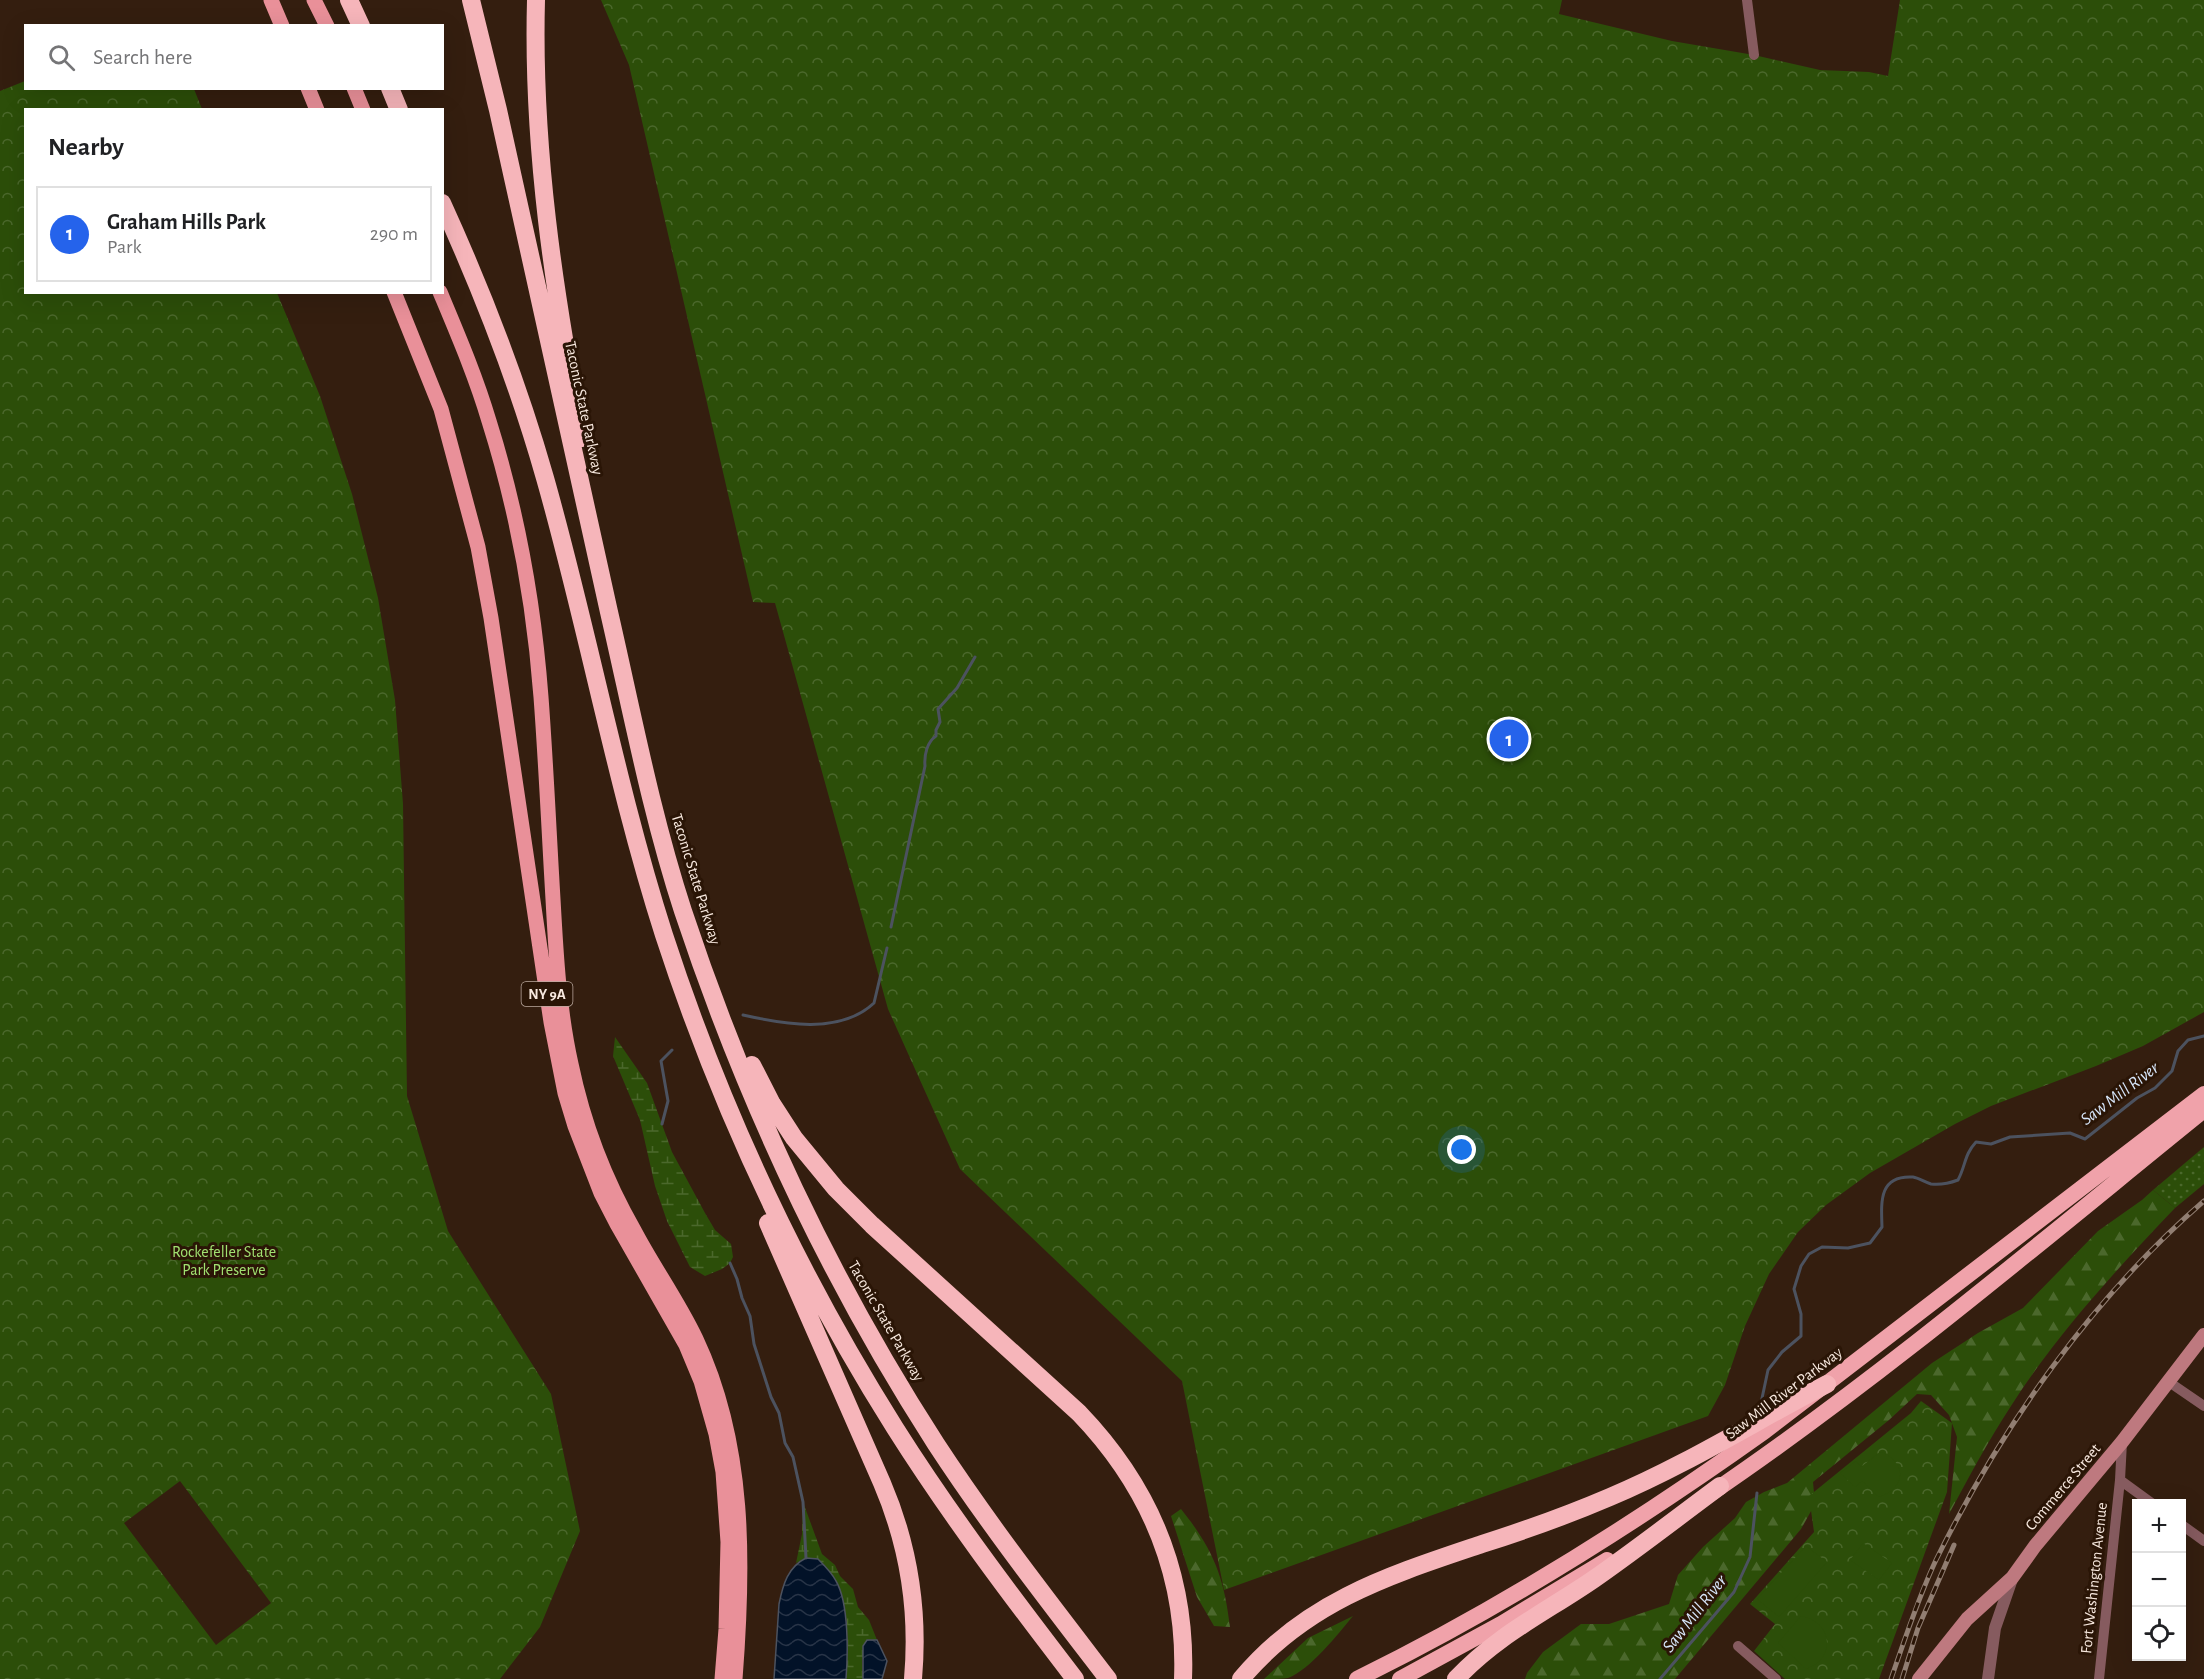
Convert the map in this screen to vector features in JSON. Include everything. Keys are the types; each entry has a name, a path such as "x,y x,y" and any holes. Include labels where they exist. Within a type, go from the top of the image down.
{"highway":[{"path":"349,0 360,24"},
{"name":"Taconic State Parkway","path":"471,0 495,98 639,744 670,869 684,914 742,1071 784,1167 825,1251 864,1324 916,1412 974,1500 1108,1679"},
{"path":"536,0 537,82 544,187 564,335 595,501 589,524"},
{"path":"391,90 398,108"},
{"path":"444,208 488,308 525,412 548,487 654,900 703,1046 746,1147 808,1276 882,1407 959,1524 1075,1679"},
{"path":"712,990 779,1116 818,1169 868,1221 1079,1413 1123,1464 1148,1509 1170,1565 1182,1626 1183,1679"},
{"name":"Saw Mill River Parkway","path":"1357,1679 1462,1623 1603,1540 1729,1457 2204,1094"},
{"path":"1456,1679 1508,1633 1593,1579 1876,1373 2204,1110"},
{"path":"746,1147 769,1225 882,1483 898,1527 907,1561 913,1601 915,1640 913,1679"},
{"path":"1241,1679 1259,1658 1286,1634 1348,1594 1383,1578 1534,1527 1628,1490 1706,1452 1781,1407 1827,1384"},
{"path":"1400,1679 1589,1572 1720,1486"}],"main road":[{"path":"315,0 326,24"},
{"path":"309,90 316,108"},
{"path":"355,90 362,108"},
{"name":"NY 9A","path":"395,294 441,409 478,547 491,618 551,1022 565,1093 601,1193 616,1224 678,1328 695,1365 716,1434 723,1472 728,1542 726,1629 722,1679"},
{"name":"NY 9A","path":"441,294 490,422 516,522 528,588 541,694 560,995 571,1067 591,1136 604,1169 635,1234 676,1300 696,1340 716,1389 729,1439 739,1520 735,1679"},
{"name":"Commerce Street","path":"2012,1578 2035,1546 2122,1442 2204,1335"},
{"path":"1919,1679 1967,1619 2012,1578"}],"street":[{"path":"1747,0 1754,55"},
{"path":"2169,1382 2204,1406"},
{"name":"Fort Washington Avenue","path":"2100,1679 2122,1442"},
{"path":"2120,1480 2147,1499"},
{"path":"2186,1528 2204,1541"},
{"name":"Commerce Street","path":"1988,1679 1995,1628 2012,1578"},
{"path":"1738,1646 1776,1679"}],"green space":[{"path":"601,0 1562,0 1559,14 1672,41 1754,55 1820,70 1869,72 1888,76 1900,0 2204,0 2204,1012 2143,1046 1991,1106 1955,1124 1870,1173 1826,1205 1798,1232 1769,1274 1745,1326 1725,1385 1708,1416 1224,1590 1182,1381 960,1169 888,1009 775,603 753,602 629,65"},
{"name":"Rockefeller State Park Preserve","path":"24,81 24,90 194,90 202,108 24,108 24,294 277,294 320,396 352,494 378,598 395,700 403,804 407,1096 448,1231 551,1394 580,1531 540,1627 500,1679 0,1679 0,91","holes":["180,1481 271,1603 216,1645 124,1523"]},
{"path":"615,1037 647,1083 672,1152 705,1213 715,1230 731,1244 733,1257 730,1263 722,1269 705,1276 690,1267 667,1221 655,1186 640,1120 613,1056"},
{"path":"2204,1147 2204,1184 2175,1208 2153,1190"},
{"path":"2153,1190 2175,1208 2109,1279 2048,1353 2003,1419 1949,1514 1957,1437 1949,1415 1931,1395 1917,1394 1813,1482 1815,1504 1801,1529 1675,1679 1525,1679 1543,1652 1581,1624 1609,1624 1669,1604 1678,1575 1703,1547 1735,1518 1746,1502 1787,1483 1932,1363 1978,1333 2023,1308 2098,1231"},
{"path":"1921,1401 1952,1423 1947,1492 1879,1679 1785,1679 1754,1651 1775,1624 1750,1604 1814,1532 1809,1496 1911,1413"},
{"path":"1880,1452 1889,1456 1899,1468 1899,1481 1888,1493 1879,1497 1862,1481 1855,1487 1840,1473 1856,1461 1861,1467"},
{"path":"803,1502 822,1554 835,1565 840,1576 853,1589 858,1607 869,1620 877,1640 867,1640 862,1661 863,1679 846,1679 846,1618 842,1603 806,1558 796,1563 802,1534"},
{"path":"1181,1509 1201,1537 1215,1564 1224,1593 1230,1627 1214,1626 1197,1597 1171,1516"},
{"path":"1863,1543 1892,1563 1879,1580 1850,1560"},
{"path":"1806,1546 1827,1562 1779,1617 1757,1599"},
{"path":"1353,1616 1323,1651 1296,1674 1288,1678 1264,1679 1308,1638"},
{"path":"1801,1616 1815,1621 1820,1626 1824,1631 1827,1644 1826,1651 1820,1660 1806,1669 1778,1643"}],"water":[{"path":"806,1558 818,1559 832,1575 840,1591 847,1629 846,1679 774,1679 782,1590 791,1571"},
{"path":"867,1640 877,1640 887,1661 882,1679 863,1679 863,1646"}],"waterway":[{"path":"891,927 926,753 928,745 936,736 940,722 938,709 957,688 975,657"},
{"path":"743,1015 793,1024 845,1020 874,1003 887,948"},
{"name":"Saw Mill River","path":"1761,1403 1768,1370 1782,1352 1801,1336 1801,1314 1794,1289 1801,1266 1809,1254 1822,1247 1848,1248 1870,1243 1882,1227 1882,1199 1888,1185 1894,1180 1913,1177 1934,1184 1945,1184 1958,1180 1969,1151 1976,1142 1991,1144 2010,1137 2070,1133 2085,1139 2137,1098 2155,1088 2172,1071 2178,1051 2188,1040 2204,1036"},
{"path":"662,1124 668,1101 661,1061 672,1050"},
{"path":"730,1263 750,1316 754,1344 771,1397 779,1413 785,1443 793,1457 803,1502 806,1558"},
{"name":"Saw Mill River","path":"1660,1679 1734,1592 1750,1557 1757,1493"}],"railway":[{"path":"1891,1679 1936,1560 1962,1510 2020,1413 2087,1322 2163,1239 2204,1201"},
{"path":"1902,1679 1918,1628 1954,1545"}],"place":[{"name":"Graham Hills Park","path":"1509,739"}]}
